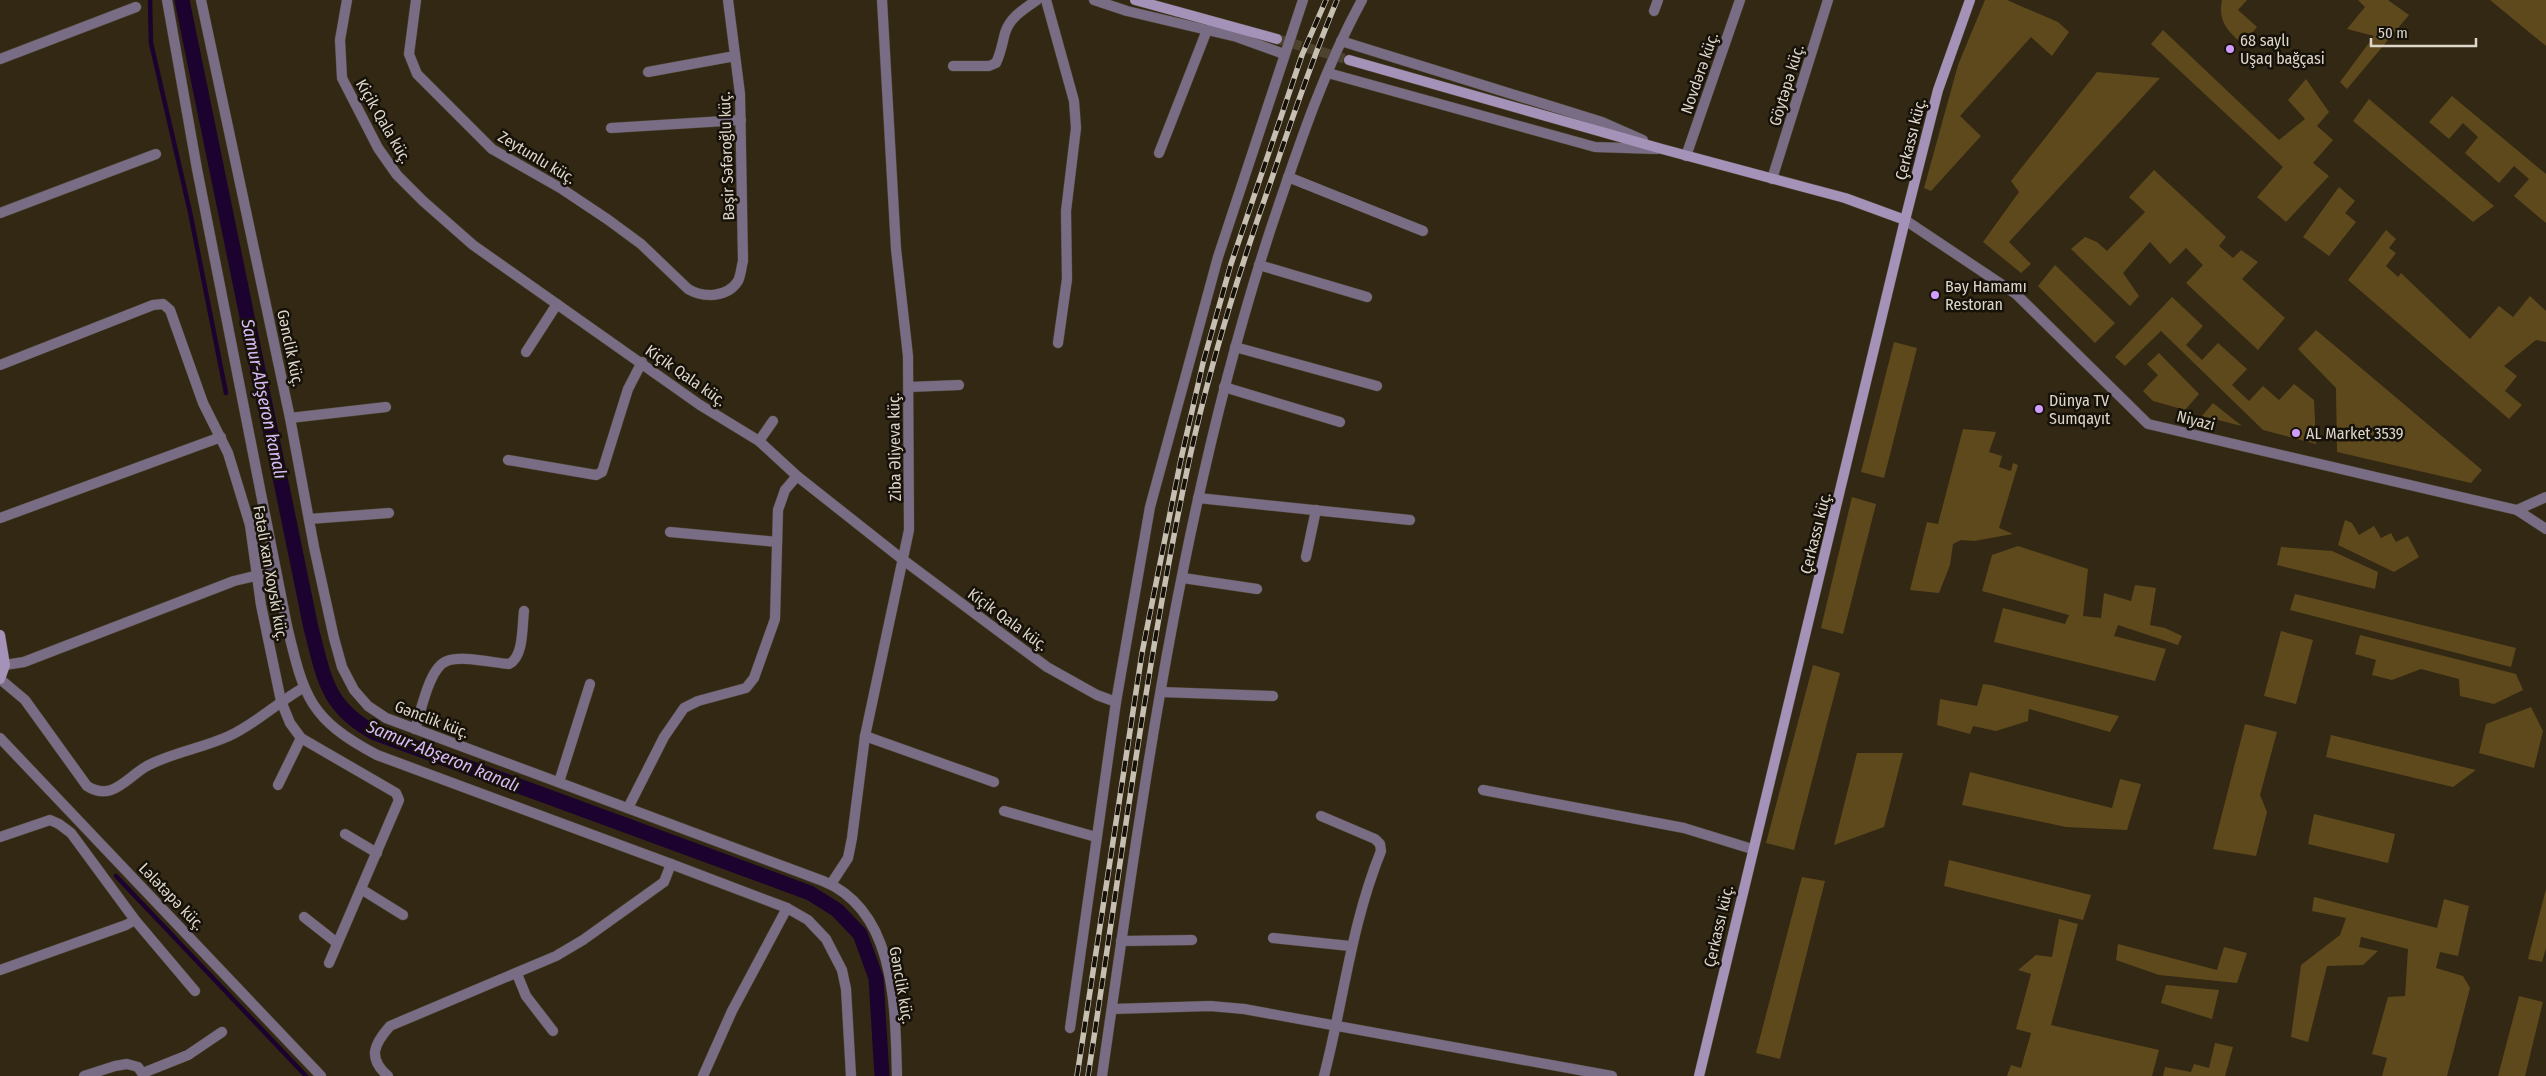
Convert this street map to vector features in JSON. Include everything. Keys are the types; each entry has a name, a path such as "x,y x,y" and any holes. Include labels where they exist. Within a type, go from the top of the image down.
{"street":[{"path":"167,0 197,169 276,571 287,626 303,688 328,722 347,738 377,754 787,908 816,928 835,954 842,970 846,989 851,1076"},
{"name":"Gənclik küç.","path":"201,0 290,418 309,520 342,667 354,690 368,706 386,718 415,730 831,884 852,899 868,918 879,940 887,967 893,999 897,1076"},
{"name":"Kiçik Qala küç.","path":"346,0 340,40 342,78 351,99 384,157 397,174 423,201 473,245 642,362 700,405 759,441 797,476 902,560 1047,667 1097,695 1116,702"},
{"name":"Zeytunlu küç.","path":"416,0 409,54 411,64 417,74 464,123 492,149 562,189 641,244 688,289 696,294 712,296"},
{"name":"Bəşir Səfəroğlu küç.","path":"712,296 734,286 739,279 743,261 741,120 728,0"},
{"name":"Ziba Əliyeva küç.","path":"831,884 848,858 865,736 910,530 908,356 894,226 882,0"},
{"path":"953,66 989,66 996,63 1001,54 1006,31 1016,14 1037,0"},
{"path":"1046,0 1074,101 1076,128 1066,211 1066,279 1058,342"},
{"path":"1094,0 1127,11 1208,30 1284,54"},
{"path":"1135,0 1277,39"},
{"path":"1070,1028 1116,702 1150,507 1218,257 1303,0"},
{"path":"1102,1076 1149,753 1198,498 1224,387 1259,265 1288,177 1341,41 1362,0"},
{"path":"1654,11 1658,0"},
{"name":"Novdərə küç.","path":"1686,156 1740,0"},
{"name":"Göytəpə küç.","path":"1772,179 1828,0"},
{"name":"Çerkassı küç.","path":"1699,1076 1904,220 1938,90 1970,0"},
{"path":"0,59 136,7"},
{"path":"1159,153 1208,30"},
{"path":"1341,41 1602,122 1662,149"},
{"path":"648,72 735,56"},
{"path":"1349,60 1686,156 1863,203 1904,220"},
{"path":"1328,73 1595,147 1662,149"},
{"path":"611,128 741,120"},
{"path":"0,213 156,154"},
{"path":"1288,177 1423,231"},
{"name":"Niyazi","path":"1904,220 2016,294 2148,424 2517,510"},
{"path":"1259,265 1367,297"},
{"name":"Fətəli xan Xoyski küç.","path":"0,365 153,305 163,304 170,310 203,403 220,437 236,477 250,525 261,605 281,701 290,723 301,738 396,793 398,800 329,963"},
{"path":"526,352 557,304"},
{"path":"1236,347 1377,386"},
{"path":"508,460 596,475 602,472 628,389 642,362"},
{"path":"908,387 959,385"},
{"path":"1224,387 1340,422"},
{"path":"290,418 386,407"},
{"path":"759,441 773,421"},
{"path":"0,518 220,437"},
{"path":"628,808 664,737 684,708 698,701 746,688 754,678 775,619 780,499 797,476"},
{"path":"1198,498 1410,520"},
{"path":"2517,510 2546,498"},
{"path":"1306,557 1316,510"},
{"path":"2517,510 2546,529"},
{"path":"309,520 389,513"},
{"path":"670,532 777,542"},
{"path":"5,665 24,662 234,581 276,571"},
{"path":"1183,578 1257,590"},
{"path":"415,730 432,675 447,660 457,659 509,664 515,661 518,653 524,611"},
{"path":"0,635 5,665 0,679 25,700 87,786 98,792 109,791 148,766 232,735 303,688"},
{"path":"559,782 590,684"},
{"path":"1161,692 1273,696"},
{"path":"865,736 994,782"},
{"name":"Lələtəpə küç.","path":"0,738 320,1076"},
{"path":"278,785 301,738"},
{"path":"1483,790 1684,828 1752,849"},
{"path":"1004,811 1096,837"},
{"path":"1321,816 1375,839 1380,844 1381,851 1363,898 1350,946 1336,1026 1324,1076"},
{"path":"0,837 50,820 59,824 71,834 135,920 196,991"},
{"path":"345,834 377,853"},
{"path":"388,1076 379,1069 374,1055 376,1045 390,1026 556,956 583,940 664,882 671,864"},
{"path":"361,889 404,915"},
{"path":"703,1076 732,1011 787,908"},
{"path":"304,917 338,943"},
{"path":"0,970 126,925 135,920"},
{"path":"1273,938 1350,946"},
{"path":"1121,942 1192,940"},
{"path":"517,974 526,996 553,1031"},
{"path":"1112,1008 1210,1006 1236,1008 1612,1076"},
{"path":"84,1076 127,1064 138,1067 143,1075 188,1055 222,1032"}],"shaded area":[{"path":"1985,0 2007,0 2058,22 2069,32 2052,56 2031,37 1960,116 1981,136 1931,191 1924,188 1958,65"},
{"path":"2222,0 2247,0 2238,10 2257,27 2243,44 2232,35 2225,25 2221,14"},
{"path":"2358,0 2388,0 2409,15 2347,89 2340,82 2374,36 2347,29 2365,7"},
{"path":"2490,0 2546,0 2546,46"},
{"path":"2163,30 2279,140 2305,119 2288,100 2306,79 2329,112 2317,126 2333,140 2313,163 2329,176 2286,222 2257,197 2283,167 2151,44"},
{"path":"2097,72 2160,78 2009,242 2031,264 2021,273 1983,242 2019,192 2011,181"},
{"path":"2452,96 2546,174 2546,223 2514,196 2529,179 2514,166 2499,183 2465,153 2478,137 2463,123 2449,139 2429,122"},
{"path":"2369,99 2494,206 2473,222 2353,121"},
{"path":"2154,170 2226,237 2219,246 2233,258 2241,250 2258,262 2242,279 2285,318 2258,350 2186,283 2203,265 2186,248 2170,264 2150,242 2123,273 2139,296 2130,306 2071,249 2085,237 2097,242 2107,251 2145,212 2129,197"},
{"path":"2339,187 2355,201 2345,213 2356,222 2329,256 2303,237"},
{"path":"2386,230 2396,239 2389,248 2396,253 2386,266 2398,277 2401,273 2470,339 2499,306 2513,317 2530,296 2546,311 2546,342 2536,340 2504,366 2517,376 2505,391 2522,405 2509,419 2348,280"},
{"path":"2055,265 2115,323 2095,343 2038,286"},
{"path":"2172,297 2203,326 2186,345 2202,360 2218,343 2247,369 2232,385 2249,401 2263,386 2279,400 2294,384 2314,400 2316,444 2263,430 2161,331 2125,366 2115,357"},
{"path":"2316,330 2482,470 2471,483 2337,452 2336,388 2298,349"},
{"path":"1894,342 1917,348 1884,478 1861,472"},
{"path":"2159,353 2199,394 2185,410 2153,401 2143,391 2158,375 2147,364"},
{"path":"2213,403 2242,426 2202,416"},
{"path":"1963,429 1996,432 1989,452 2002,456 1999,467 2011,471 2013,463 2018,465 1999,528 2013,534 1974,541 1961,540 1953,544 1950,565 1939,593 1910,590 1927,522 1938,524"},
{"path":"1852,497 1876,504 1843,634 1821,628"},
{"path":"2345,520 2352,523 2359,535 2374,526 2381,538 2391,533 2396,542 2408,536 2419,557 2394,572 2338,545"},
{"path":"2018,546 2088,569 2083,616 2101,618 2104,593 2131,601 2135,585 2156,588 2150,625 2165,628 2182,636 2178,645 2118,625 2114,636 2166,649 2155,681 1994,642 2003,608 2065,624 2069,615 1982,591 1992,555"},
{"path":"2281,547 2332,551 2378,572 2375,589 2277,565"},
{"path":"2295,594 2516,648 2511,667 2290,610"},
{"path":"2281,631 2313,640 2296,704 2264,696"},
{"path":"2360,635 2516,674 2523,690 2494,704 2460,696 2459,679 2421,669 2392,680 2372,675 2376,660 2355,654"},
{"path":"1813,665 1840,673 1794,850 1766,843"},
{"path":"1983,684 2119,716 2110,732 2029,709 2028,721 1996,731 1973,726 1970,734 1937,725 1940,699 1977,706"},
{"path":"2531,707 2543,731 2534,768 2479,753 2486,724"},
{"path":"2245,724 2277,732 2260,795 2267,812 2256,856 2213,849"},
{"path":"2331,735 2476,770 2453,787 2326,757"},
{"path":"1857,753 1903,753 1884,827 1834,845"},
{"path":"1970,772 2112,808 2120,779 2141,784 2127,830 2066,827 1962,805"},
{"path":"2314,814 2395,834 2388,863 2308,844"},
{"path":"1949,860 2091,895 2083,920 1944,886"},
{"path":"1802,877 1825,881 1780,1059 1756,1053"},
{"path":"2546,889 2546,948 2542,962 2528,959"},
{"path":"2314,897 2437,928 2444,899 2469,906 2458,956 2440,952 2436,968 2463,976 2470,988 2447,1076 2382,1076 2387,1058 2372,1054 2388,997 2405,996 2408,949 2361,937 2359,947 2378,951 2363,965 2327,966 2308,1042 2291,1037 2301,965 2340,935 2346,918 2312,911"},
{"path":"2059,919 2078,924 2051,1025 2159,1050 2152,1076 2007,1076 2011,1065 2021,1068 2031,1033 2016,1029 2031,974 2018,970 2036,955 2052,957"},
{"path":"2118,944 2217,970 2224,947 2247,953 2237,983 2159,975 2116,960"},
{"path":"2166,985 2219,990 2212,1019 2161,1003"},
{"path":"2519,996 2543,1002 2525,1076 2498,1076"},
{"path":"2215,1043 2233,1047 2225,1076 2163,1076 2165,1067 2191,1072 2194,1064 2209,1068"}],"waterway":[{"path":"150,0 151,43 190,212 226,393"},
{"name":"Samur-Abşeron kanalı","path":"182,0 311,628 324,676 337,701 346,713 375,733 810,893 837,910 860,934 876,978 882,1076"},
{"path":"116,876 306,1076"}],"tunnel":[{"path":"1277,39 1349,60"}],"railway":[{"path":"1077,1076 1142,653 1181,459 1203,363 1231,264 1302,55 1326,0"},
{"path":"1088,1076 1134,768 1174,537 1197,425 1226,318 1248,248 1303,88 1337,0"}],"place":[{"name":"68 saylı Uşaq bağçasi","path":"2230,49"},
{"name":"Bәy Hamamı Restoran","path":"1935,295"},
{"name":"Dünya TV Sumqayıt","path":"2039,409"},
{"name":"AL Market 3539","path":"2296,433"}]}
